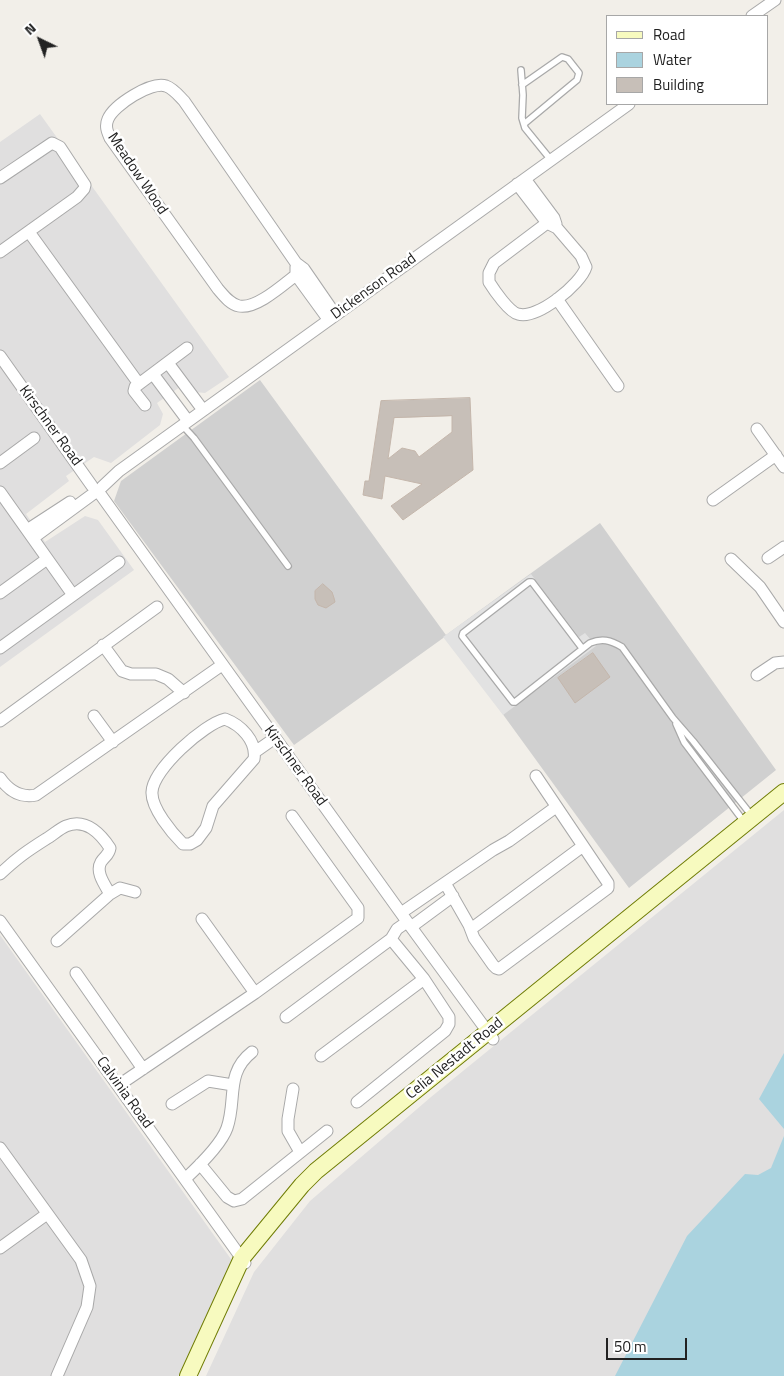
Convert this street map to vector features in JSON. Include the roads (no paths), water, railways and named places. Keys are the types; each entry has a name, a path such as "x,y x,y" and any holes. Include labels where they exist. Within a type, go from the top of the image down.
{"street":[{"path":"753,15 775,0"},
{"name":"Meadow Wood","path":"299,269 258,303 238,306 228,301 110,138 106,129 112,112 152,86 167,86 176,93 184,101 332,317"},
{"name":"Dickenson Road","path":"30,534 629,105"},
{"path":"0,178 52,143 60,147 84,183 84,189 81,193 0,252"},
{"path":"521,181 581,256 586,267 581,278 557,299 536,312 518,315 506,304 492,286 489,278 490,267 553,223"},
{"path":"29,232 139,384"},
{"path":"557,299 618,386"},
{"path":"145,405 134,391 136,387 187,348"},
{"name":"Kirschner Road","path":"0,356 83,472 96,486 222,665 490,1036"},
{"path":"168,363 203,410"},
{"path":"153,374 185,423"},
{"path":"757,429 784,467"},
{"path":"0,463 34,438"},
{"path":"713,500 776,455"},
{"path":"0,492 73,595"},
{"path":"768,558 784,547"},
{"path":"0,594 47,559"},
{"path":"731,559 760,587 784,622"},
{"path":"0,648 120,562"},
{"path":"0,721 157,607"},
{"path":"103,646 122,671 131,674 156,674 168,679 184,693"},
{"path":"756,675 775,664 784,662"},
{"path":"1,781 21,796 27,797 36,794 222,665"},
{"path":"94,716 113,742"},
{"path":"255,752 251,741 235,722 225,719 216,721 197,735 168,763 157,777 152,791 153,800 164,821 183,844 190,844 197,840 206,828 213,806 254,759 255,752 275,738"},
{"path":"445,883 474,938 493,965 499,969 605,892 608,888 608,883 536,776"},
{"name":"Celia Nestadt Road","path":"188,1376 244,1262 323,1174 490,1036 558,989 751,823 784,792"},
{"name":"Celia Nestadt Road","path":"751,823 784,799"},
{"path":"286,1016 391,939 397,929 445,883 493,850 509,842 556,807"},
{"path":"119,1085 255,993 358,918 358,908 292,816"},
{"path":"0,874 31,847 65,826 86,825 94,829 110,848 109,854 100,863 99,871 110,894"},
{"path":"471,930 582,846"},
{"path":"57,941 110,894 120,888 135,892"},
{"path":"406,921 453,896"},
{"path":"202,919 255,993"},
{"name":"Calvinia Road","path":"0,921 244,1262"},
{"path":"357,1102 445,1031 449,1024 448,1017 424,979 391,939"},
{"path":"76,973 143,1069"},
{"path":"321,1056 424,979"},
{"path":"185,1178 200,1164 222,1138 227,1129 238,1066 252,1052"},
{"path":"172,1104 208,1081 234,1085"},
{"path":"294,1089 288,1119 288,1131 300,1152"},
{"path":"200,1164 227,1197 234,1201 242,1199 327,1131"},
{"path":"0,1148 81,1260 90,1286 87,1307 57,1376"},
{"path":"0,1248 47,1214"},
{"name":"Celia Nestadt Road","path":"197,1376 244,1262"}],"lane":[{"path":"522,85 562,57 568,58 579,73 577,80 524,124"},
{"path":"521,70 522,118 525,128 550,160"},
{"path":"185,423 288,566"},
{"path":"582,648 532,582 529,582 462,633 462,636 513,702 582,648 599,639 611,641 622,647 673,718 693,741 751,823"},
{"path":"673,718 684,742 751,823"}],"water":[{"path":"784,1053 784,1129 759,1099"},
{"path":"784,1136 784,1376 615,1376 687,1236 745,1174 758,1175 771,1168"}]}
